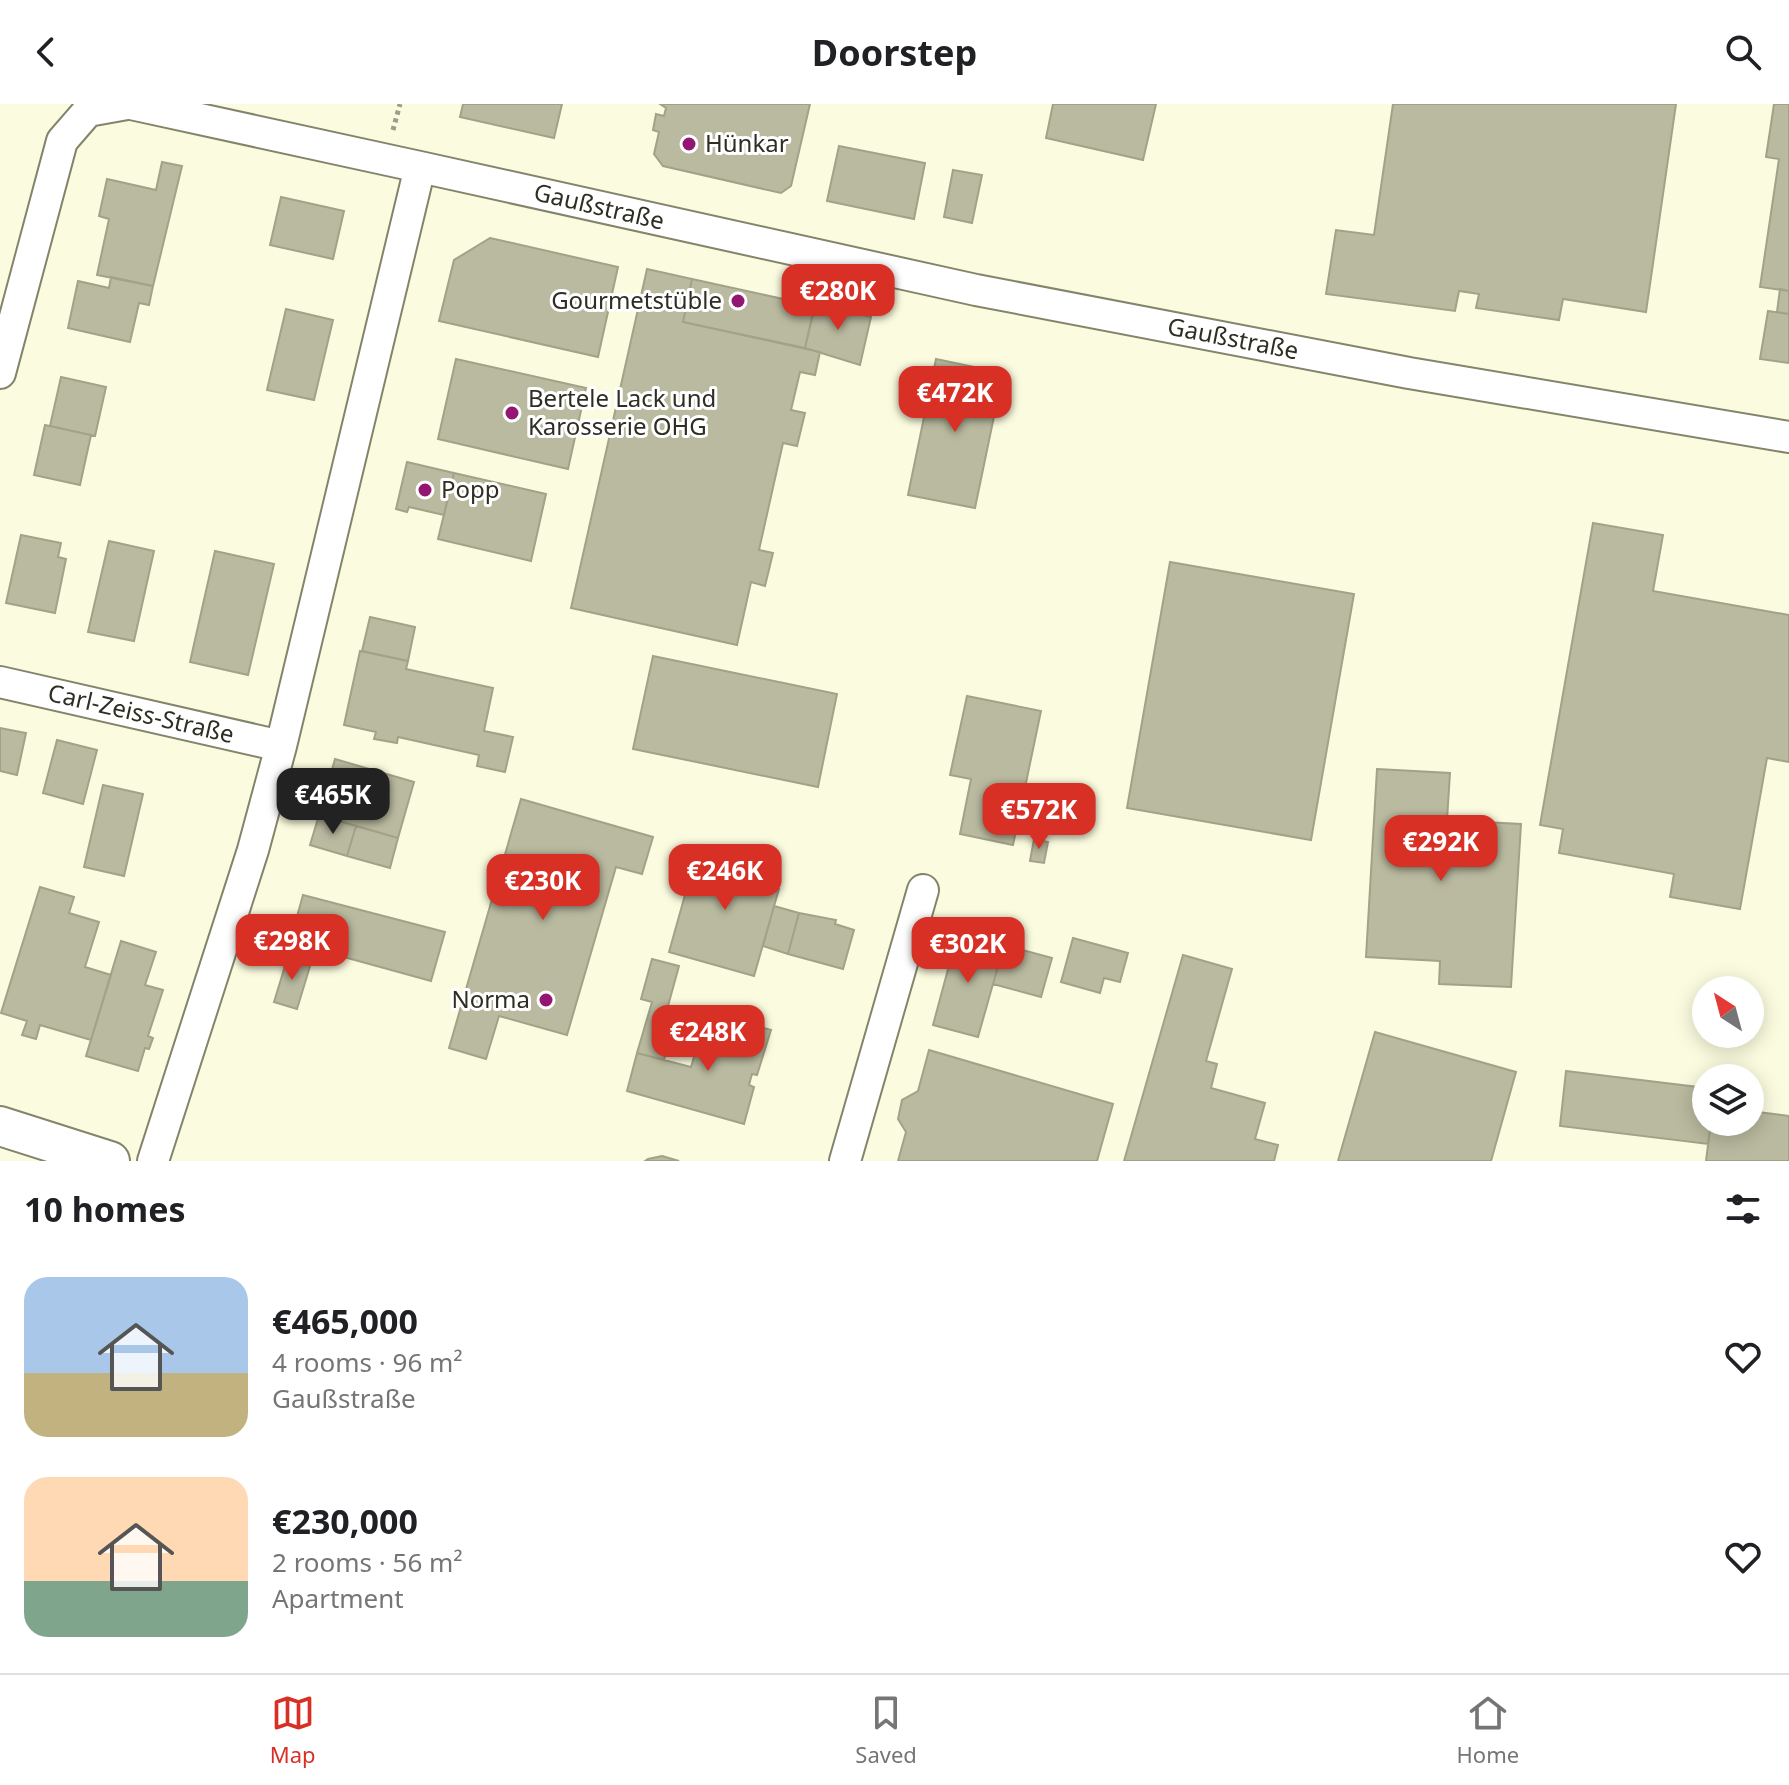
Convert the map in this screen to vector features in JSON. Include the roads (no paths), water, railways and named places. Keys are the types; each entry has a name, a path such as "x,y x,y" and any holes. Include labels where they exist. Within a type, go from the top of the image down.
{"street":[{"path":"0,373 62,141 88,111 129,104 420,167 281,746 253,850 153,1161"},
{"name":"Gaußstraße","path":"420,167 976,290 1409,373 1789,437"},
{"name":"Carl-Zeiss-Straße","path":"0,682 281,746"},
{"path":"845,1161 923,890"},
{"path":"0,1126 110,1161"}],"place":[{"name":"Hünkar","path":"689,144"},
{"name":"Gourmetstüble","path":"738,301"},
{"name":"Bertele Lack und Karosserie OHG","path":"512,413"},
{"name":"Popp","path":"425,490"},
{"name":"Norma","path":"546,1000"}]}
